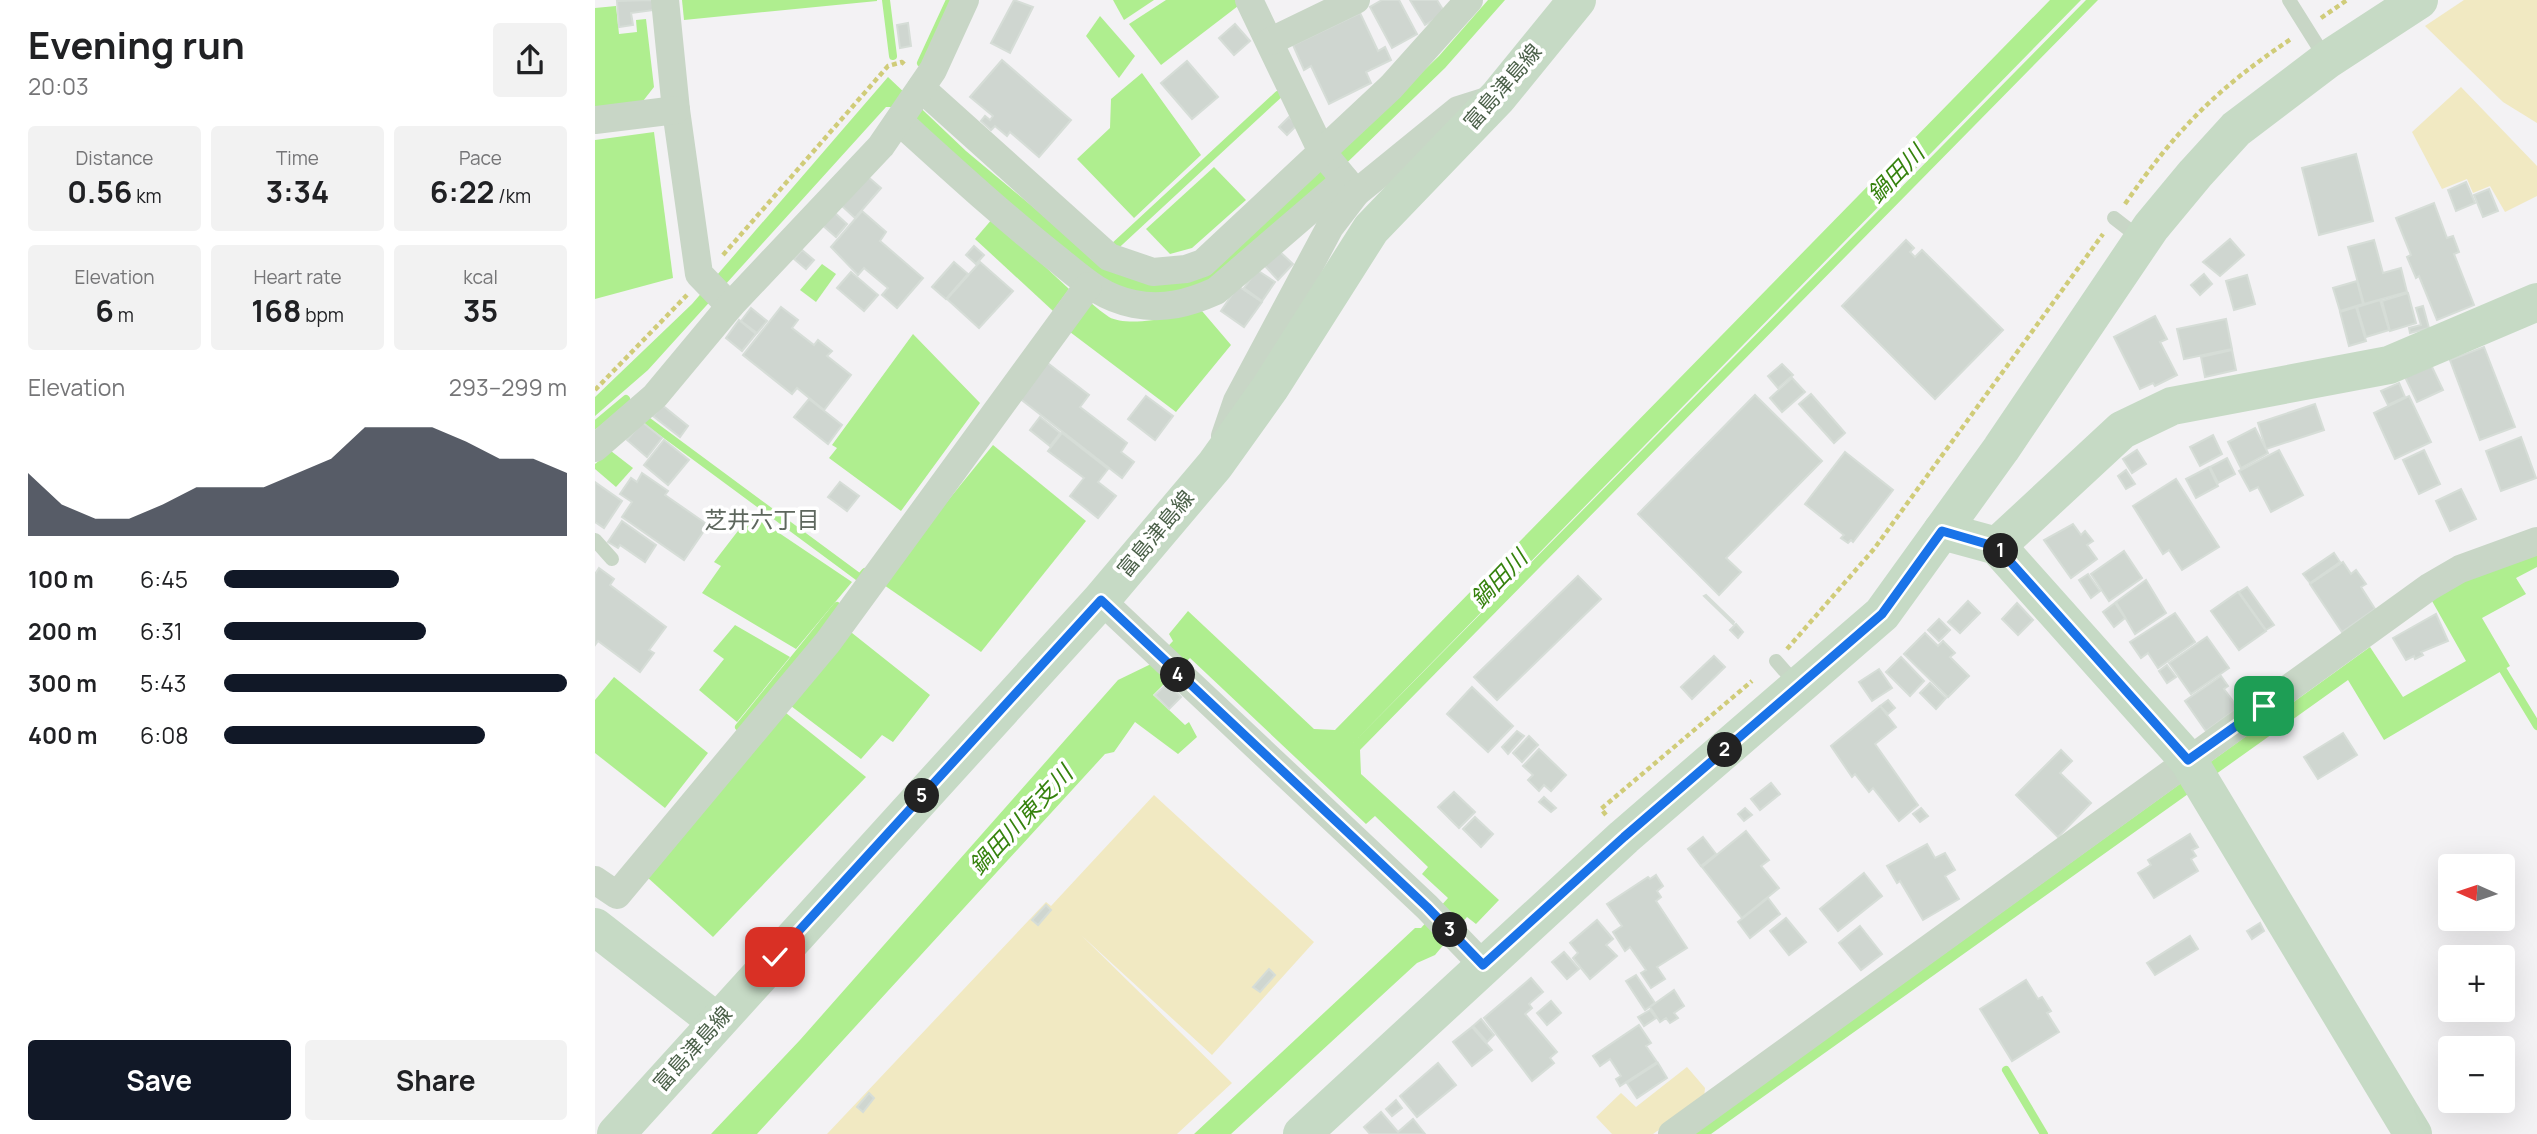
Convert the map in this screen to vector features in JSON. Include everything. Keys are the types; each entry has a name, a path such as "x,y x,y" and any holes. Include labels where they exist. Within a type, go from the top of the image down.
{"street":[{"path":"665,0 676,110 699,274 730,306"},
{"path":"595,447 655,396 730,306 848,181 902,119 923,85 965,0"},
{"path":"1249,0 1322,152 1347,183"},
{"path":"1271,41 1356,0"},
{"path":"923,85 1109,257 1137,270 1153,272 1186,269 1203,263 1391,87 1469,0"},
{"name":"富島津島線","path":"616,1134 1101,600 1215,465 1270,388 1371,229 1497,97 1577,0"},
{"path":"1302,1134 1472,953 1624,837 1787,674 1882,614 1942,531 2128,229 2195,174 2237,129 2327,60 2419,0"},
{"path":"902,119 1029,239 1088,286 1114,298 1155,307 1195,300 1216,291 1347,183 1458,110 1497,97"},
{"path":"595,120 676,110"},
{"path":"1215,465 1237,401 1329,228 1347,183"},
{"path":"595,880 617,895 758,726 885,565 1088,286"},
{"path":"1997,547 2122,430 2172,407 2389,365 2537,302"},
{"path":"1942,531 1997,547 2196,772 2413,1134"},
{"path":"1672,1134 2196,772 2429,587 2460,569 2537,541"},
{"path":"1101,600 1154,653 1432,911 1472,953"},
{"path":"595,927 717,1022"}],"lane":[{"path":"2289,0 2327,60"},
{"path":"595,540 612,559"}],"path":[{"path":"1624,837 1601,809 1787,674 1874,549 2128,229 2151,166 2214,95 2347,0"},
{"path":"595,390 703,278 888,66 902,62 923,85"}],"shaded area":[{"path":"2464,0 2537,0 2537,123 2503,102 2425,26"},
{"path":"2461,87 2537,166 2537,196 2505,212 2490,186 2473,193 2467,179 2442,189 2412,132"},
{"path":"1154,795 1314,942 1212,1055 1081,935 1232,1083 1177,1134 827,1134 1046,902 1051,906"},
{"path":"1687,1067 1705,1088 1704,1098 1653,1134 1612,1134 1596,1117 1621,1093 1636,1107"}],"water":[{"path":"682,0 877,0 877,1 684,20"},
{"path":"1113,0 1154,0 1124,20"},
{"path":"1166,0 1235,0 1238,6 1161,65 1129,24"},
{"path":"1488,0 1505,0 1445,68 1241,265 1166,301 1110,288 894,107 886,107 648,370 595,416 595,397 692,304 888,77 966,151 1106,268 1172,283 1387,106 1439,56"},
{"path":"2050,0 2081,0 1352,744 2086,0 2098,0 1360,750 1361,774 1499,900 1476,924 1467,917 1435,955 1417,963 1231,1134 1194,1134 1415,928 1421,928 1448,898 1422,874 1428,867 1375,816 1366,824 1190,658 1153,695 1185,725 1189,722 1197,737 1178,754 1135,722 1114,752 1105,754 757,1134 711,1134 800,1040 1118,680 1151,664 1173,641 1169,634 1188,611 1314,729 1335,730"},
{"path":"616,6 619,34 637,32 636,20 646,19 654,87 643,101 595,107 595,8"},
{"path":"1100,16 1135,56 1119,78 1086,36"},
{"path":"1142,73 1201,155 1134,218 1077,159 1110,128 1111,99"},
{"path":"654,132 673,278 595,299 595,140"},
{"path":"1214,167 1246,200 1192,248 1170,254 1146,229"},
{"path":"993,218 1069,289 1053,311 975,239"},
{"path":"822,264 836,274 816,302 800,290"},
{"path":"1091,303 1109,317 1129,321 1155,320 1202,311 1231,345 1176,412 1070,332"},
{"path":"913,334 980,403 901,511 829,458 837,448 832,445"},
{"path":"993,445 1086,521 981,652 881,583"},
{"path":"611,451 633,468 616,487 595,469 595,464"},
{"path":"751,514 852,582 796,649 702,593 721,566 714,562"},
{"path":"2537,555 2537,567 2516,578 2526,594 2482,618 2510,666 2384,740 2348,680 1711,1134 1694,1134 2370,647 2403,697 2466,661 2432,601 2464,578"},
{"path":"735,625 790,657 737,722 699,690 724,659 713,651"},
{"path":"847,629 930,695 893,742 882,735 861,759 787,703"},
{"path":"614,677 708,753 665,808 595,753 595,700"},
{"path":"781,709 866,777 713,937 647,877"}],"building":[{"path":"653,0 654,10 631,13 633,25 619,27 617,1"},
{"path":"1014,0 1033,7 1010,53 991,43"},
{"path":"1382,0 1399,0 1417,34 1392,48 1370,7"},
{"path":"1410,0 1437,0 1445,13 1425,25"},
{"path":"1360,13 1378,51 1385,47 1391,60 1366,72 1371,83 1329,104 1311,66 1304,70 1293,45"},
{"path":"908,23 911,46 900,48 897,25"},
{"path":"1235,24 1250,41 1234,55 1219,38"},
{"path":"1002,60 1071,120 1039,157 1010,132 1007,136 995,126 991,130 981,121 985,116 990,120 993,116 970,97"},
{"path":"1187,61 1218,97 1192,119 1161,83"},
{"path":"1289,117 1297,125 1287,135 1279,127"},
{"path":"2356,154 2373,221 2319,235 2302,168"},
{"path":"867,176 881,188 855,218 842,206"},
{"path":"2466,182 2475,203 2456,211 2448,190"},
{"path":"2489,189 2498,211 2483,217 2474,195"},
{"path":"2434,203 2447,238 2453,236 2459,252 2454,254 2474,305 2437,320 2419,276 2416,278 2407,257 2411,255 2396,218"},
{"path":"862,211 886,232 880,241 923,278 897,308 882,295 888,288 864,268 858,275 831,247"},
{"path":"834,212 847,224 836,237 822,225"},
{"path":"2230,239 2244,255 2220,276 2203,262"},
{"path":"1906,240 1914,248 1910,252 1915,257 1922,250 2003,330 1935,399 1842,306"},
{"path":"2374,240 2383,273 2401,268 2407,292 2364,304 2348,247"},
{"path":"974,246 984,255 976,264 966,255"},
{"path":"802,250 814,260 806,269 794,259"},
{"path":"1278,250 1293,264 1278,280 1264,265"},
{"path":"954,262 968,274 946,299 932,287"},
{"path":"980,262 1013,291 979,328 947,299"},
{"path":"1257,270 1275,282 1262,301 1244,288"},
{"path":"851,272 878,295 864,311 837,288"},
{"path":"2204,274 2212,284 2200,295 2191,285"},
{"path":"2247,275 2255,304 2234,310 2226,281"},
{"path":"2357,281 2363,304 2340,311 2333,288"},
{"path":"1238,286 1262,302 1244,327 1221,311"},
{"path":"2408,293 2416,323 2390,331 2382,301"},
{"path":"2380,300 2389,330 2366,337 2357,307"},
{"path":"2423,306 2429,328 2410,333 2409,328 2421,325 2416,308"},
{"path":"781,307 798,320 792,328 814,345 818,340 832,351 827,356 851,375 824,410 797,388 792,394 743,355"},
{"path":"2356,307 2366,341 2349,346 2340,312"},
{"path":"751,308 767,321 757,333 741,321"},
{"path":"2155,316 2167,339 2160,342 2177,375 2155,386 2153,383 2140,389 2114,337"},
{"path":"2226,319 2232,349 2184,359 2177,329"},
{"path":"739,320 756,334 742,351 726,338"},
{"path":"2484,347 2515,427 2480,440 2450,360"},
{"path":"2232,350 2236,370 2205,377 2201,357"},
{"path":"1045,361 1089,395 1080,407 1127,443 1121,452 1134,462 1122,478 1018,397"},
{"path":"1782,364 1793,375 1778,388 1768,376"},
{"path":"2431,365 2443,390 2417,402 2405,377"},
{"path":"1792,378 1805,392 1782,412 1770,398"},
{"path":"2399,383 2405,397 2388,405 2381,391"},
{"path":"1811,394 1845,433 1834,443 1799,404"},
{"path":"1755,395 1822,461 1726,558 1741,572 1719,595 1638,514"},
{"path":"1146,396 1173,416 1155,440 1128,419"},
{"path":"2409,396 2431,442 2395,459 2374,413"},
{"path":"809,399 842,425 828,444 794,417"},
{"path":"2315,404 2324,430 2266,449 2258,423"},
{"path":"662,405 688,426 680,437 653,416"},
{"path":"1040,417 1060,433 1050,446 1030,430"},
{"path":"642,422 662,438 647,457 627,440"},
{"path":"2255,428 2268,453 2241,468 2228,442"},
{"path":"1062,433 1108,469 1098,482 1116,496 1098,518 1070,496 1084,478 1048,451"},
{"path":"2213,435 2222,454 2200,466 2190,447"},
{"path":"2521,437 2536,478 2501,491 2486,451"},
{"path":"664,440 689,460 668,485 644,465"},
{"path":"2137,450 2146,464 2132,473 2123,459"},
{"path":"2279,450 2303,495 2271,512 2258,487 2250,491 2239,471"},
{"path":"2424,450 2440,484 2419,494 2403,460"},
{"path":"1845,452 1893,490 1853,542 1851,540 1848,543 1841,538 1844,535 1805,504"},
{"path":"2227,458 2235,474 2218,483 2210,467"},
{"path":"2209,467 2218,486 2196,498 2186,479"},
{"path":"2126,470 2135,484 2126,489 2118,476"},
{"path":"642,473 668,491 665,495 708,525 684,560 622,517 632,502 620,494 631,478 637,482"},
{"path":"2176,479 2219,547 2182,570 2169,550 2163,554 2133,506"},
{"path":"595,482 622,501 604,528 595,522"},
{"path":"840,482 859,496 847,511 828,497"},
{"path":"2461,489 2476,519 2450,531 2436,501"},
{"path":"622,521 656,545 645,562 620,545 618,548 608,542"},
{"path":"2073,524 2081,535 2085,531 2093,541 2087,545 2097,559 2071,578 2044,540"},
{"path":"2124,551 2142,578 2109,601 2091,574"},
{"path":"2334,553 2340,562 2310,583 2303,574"},
{"path":"2343,562 2351,574 2356,570 2366,584 2361,587 2375,609 2342,632 2310,584"},
{"path":"599,568 614,579 610,585 666,627 649,650 654,653 640,672 598,641 595,645 595,574"},
{"path":"2088,574 2100,591 2091,598 2079,580"},
{"path":"1578,576 1601,599 1497,700 1474,677"},
{"path":"2146,580 2166,613 2135,634 2116,602"},
{"path":"2247,587 2274,625 2266,630 2239,592"},
{"path":"2238,592 2266,631 2239,650 2211,611"},
{"path":"1704,596 1734,622 1733,624"},
{"path":"1968,601 1980,613 1960,633 1948,622"},
{"path":"2017,603 2033,620 2018,635 2002,619"},
{"path":"2115,603 2125,618 2114,627 2103,612"},
{"path":"2175,613 2195,642 2158,668 2148,653 2141,658 2130,642"},
{"path":"2436,614 2448,641 2421,652 2423,655 2415,659 2414,656 2406,660 2393,638"},
{"path":"1939,619 1950,630 1939,641 1928,630"},
{"path":"1736,624 1743,632 1738,638 1730,630"},
{"path":"1925,633 1938,646 1943,641 1955,653 1950,657 1969,676 1948,697 1904,654"},
{"path":"2207,637 2229,668 2191,694 2169,663"},
{"path":"1714,656 1725,667 1692,699 1681,687"},
{"path":"1901,657 1924,681 1910,696 1886,672"},
{"path":"2167,665 2176,677 2167,683 2159,671"},
{"path":"1879,669 1892,688 1872,701 1859,682"},
{"path":"2221,676 2228,686 2224,689 2238,708 2206,731 2185,701"},
{"path":"1168,683 1181,697 1169,709 1155,695"},
{"path":"1930,683 1946,698 1936,709 1920,693"},
{"path":"1472,687 1513,726 1488,752 1447,714"},
{"path":"1888,700 1895,708 1888,714 1880,706"},
{"path":"1880,706 1896,727 1875,744 1918,805 1899,821 1873,788 1869,792 1855,774 1852,777 1831,746"},
{"path":"1517,731 1524,736 1508,754 1502,747"},
{"path":"2343,733 2357,755 2318,779 2304,757"},
{"path":"1529,736 1538,745 1522,762 1513,753"},
{"path":"1539,749 1566,775 1551,791 1544,785 1539,791 1528,780 1533,775 1523,766"},
{"path":"2061,750 2072,761 2060,773 2091,803 2058,837 2016,795"},
{"path":"1771,783 1780,794 1760,810 1751,799"},
{"path":"1454,792 1475,812 1459,828 1438,807"},
{"path":"1544,797 1556,808 1551,812 1539,802"},
{"path":"1745,808 1752,815 1744,821 1738,814"},
{"path":"1921,808 1928,816 1920,822 1913,814"},
{"path":"1475,817 1493,834 1481,847 1463,829"},
{"path":"1746,831 1769,860 1761,866 1779,888 1742,918 1702,867"},
{"path":"2190,834 2198,847 2192,850 2196,856 2191,859 2198,871 2154,898 2138,873 2151,865 2148,860"},
{"path":"1703,837 1716,854 1701,866 1688,849"},
{"path":"1927,844 1935,858 1945,853 1955,870 1945,876 1959,899 1923,920 1900,881 1897,883 1887,866"},
{"path":"1864,873 1882,896 1838,931 1820,909"},
{"path":"1656,875 1663,886 1657,891 1661,897 1656,901 1687,948 1657,967 1665,979 1651,988 1641,973 1646,970 1630,947 1625,951 1613,932 1622,926 1607,904 1648,877 1650,879"},
{"path":"1768,898 1780,914 1750,938 1738,922"},
{"path":"1046,905 1051,910 1038,925 1032,920"},
{"path":"1786,918 1806,942 1789,955 1770,931"},
{"path":"1597,920 1613,939 1606,945 1617,956 1590,979 1573,958 1578,953 1570,943"},
{"path":"2260,923 2264,931 2252,939 2247,931"},
{"path":"1860,926 1882,954 1861,970 1839,943"},
{"path":"2190,936 2198,949 2155,975 2147,963"},
{"path":"1564,952 1579,969 1567,979 1552,962"},
{"path":"1269,969 1275,975 1260,992 1253,987"},
{"path":"1636,975 1655,1003 1645,1010 1626,981"},
{"path":"1531,978 1543,992 1529,1004 1532,1008 1525,1014 1557,1052 1550,1058 1554,1063 1532,1081 1484,1018"},
{"path":"2026,980 2038,999 2042,997 2051,1011 2047,1013 2059,1032 2012,1061 1980,1009"},
{"path":"1674,990 1684,1006 1674,1013 1678,1018 1670,1023 1666,1018 1660,1022 1650,1007"},
{"path":"1551,1001 1561,1013 1547,1025 1537,1013"},
{"path":"1650,1010 1656,1018 1644,1026 1638,1017"},
{"path":"1481,1019 1494,1035 1487,1042 1473,1026"},
{"path":"1639,1025 1651,1043 1646,1046 1657,1062 1620,1086 1616,1079 1621,1076 1610,1059 1600,1066 1593,1056"},
{"path":"1472,1027 1492,1050 1472,1066 1453,1042"},
{"path":"1438,1063 1456,1085 1417,1117 1400,1096"},
{"path":"1658,1063 1667,1078 1637,1098 1627,1083"},
{"path":"869,1093 874,1098 863,1112 857,1107"},
{"path":"1396,1100 1402,1108 1392,1116 1386,1109"},
{"path":"1381,1112 1398,1132 1413,1119 1425,1134 1370,1134 1364,1127"}],"waterway":[{"path":"886,0 893,56"},
{"path":"921,63 950,0"},
{"path":"1116,245 1278,95"},
{"path":"595,425 626,399"},
{"path":"646,420 860,578 865,572"},
{"path":"739,727 837,606"},
{"path":"2503,670 2537,726"},
{"path":"2006,1070 2044,1134"}],"district":[{"name":"芝井六丁目","path":"762,520"}],"route":[{"path":"775,957 1101,600 1154,653 1427,907 1483,965 1624,837 1882,614 1942,531 1997,547 2188,760 2264,706"}],"water label":[{"name":"鍋田川","path":"1896,174"},
{"name":"鍋田川","path":"1499,579"},
{"name":"鍋田川東支川","path":"1021,820"}]}
